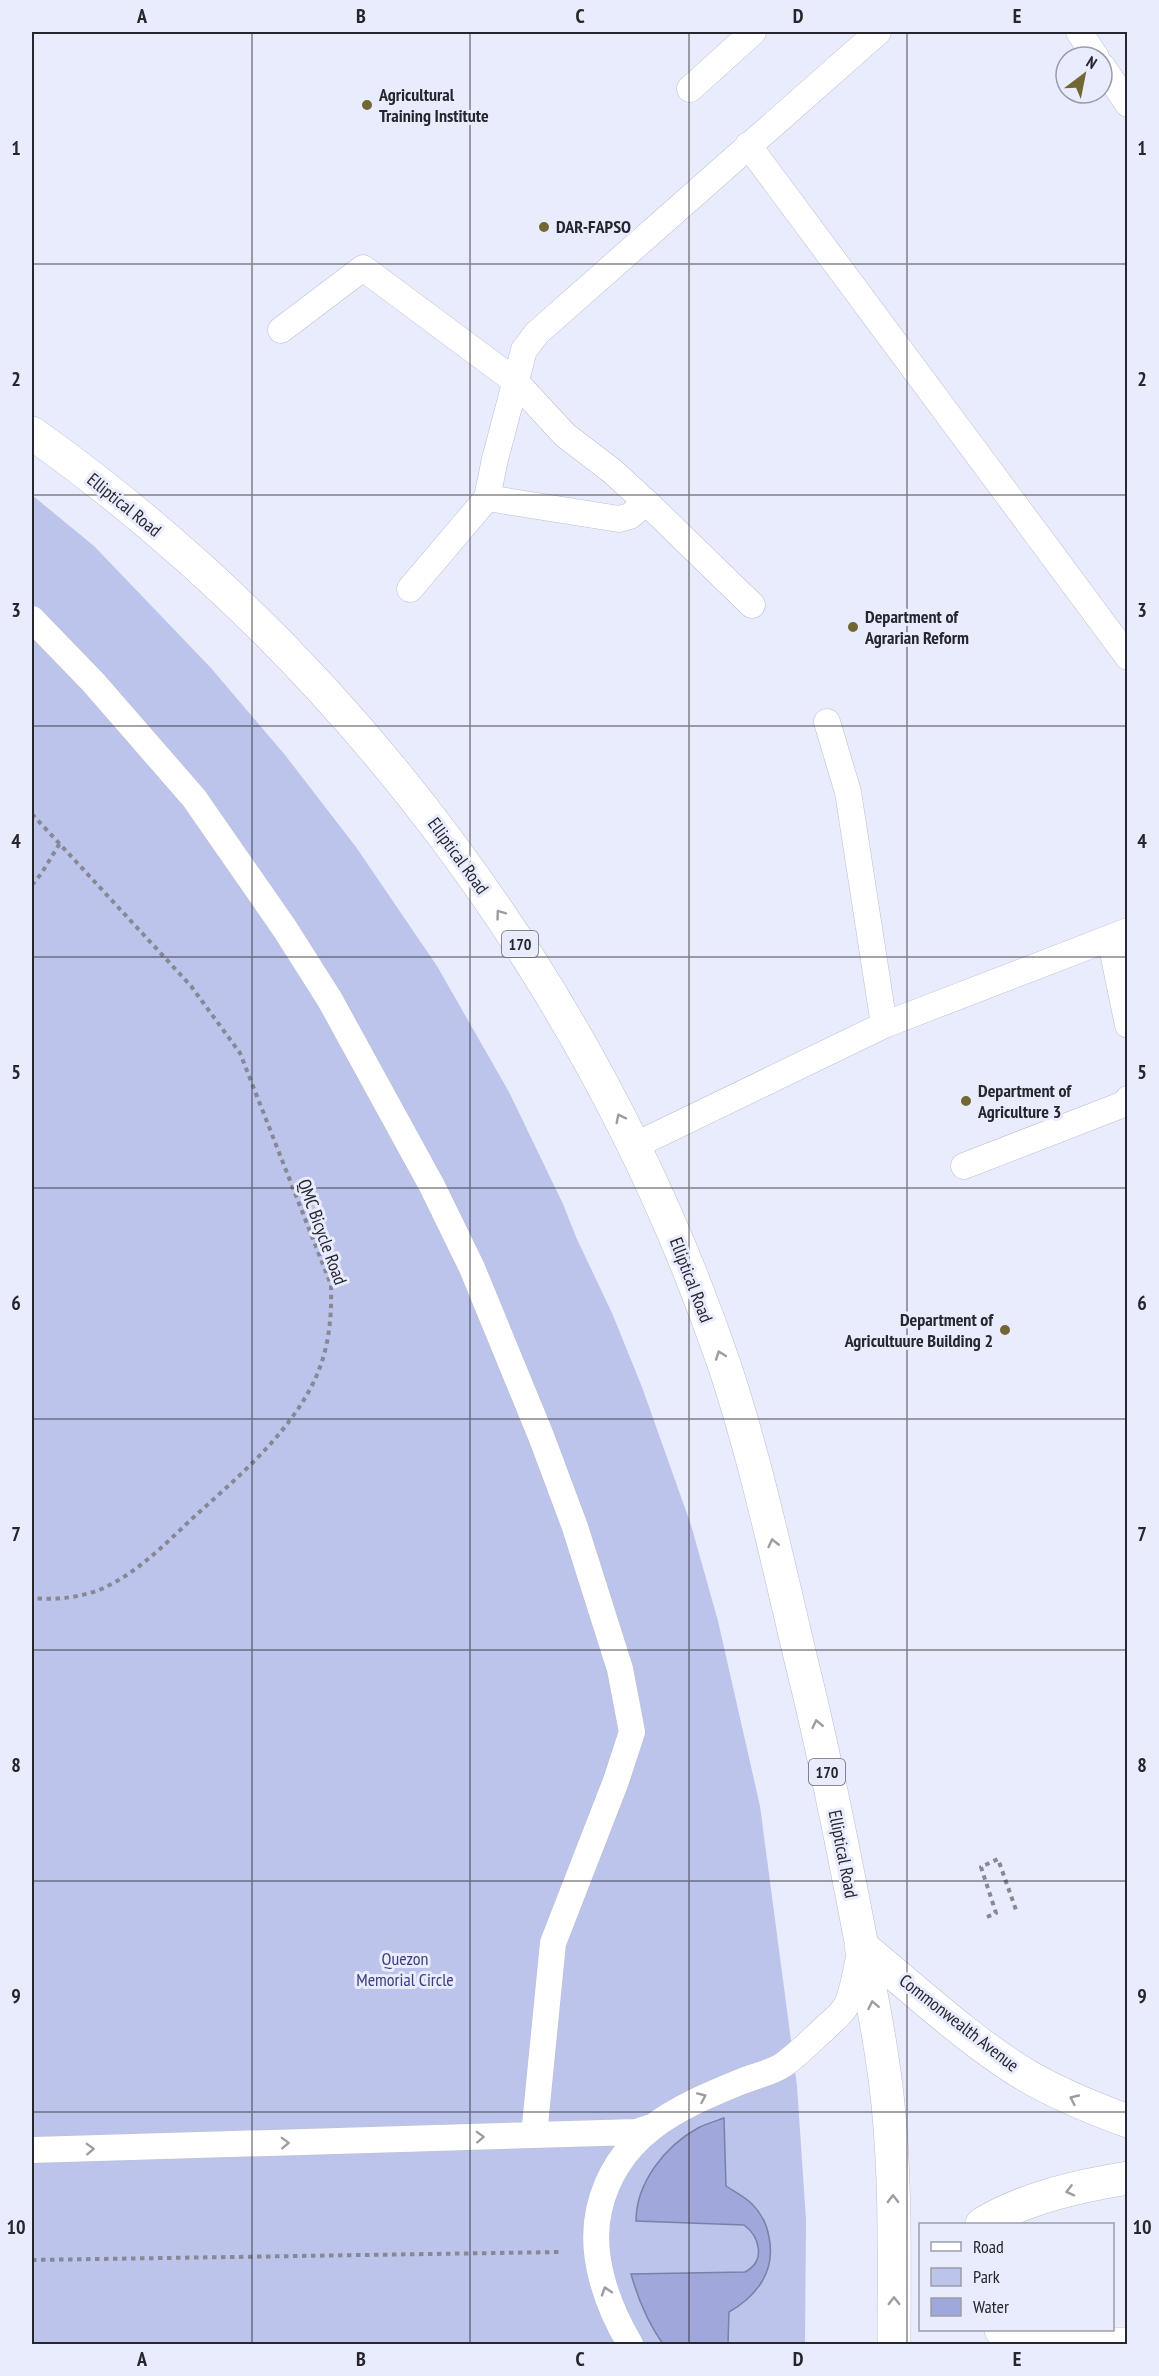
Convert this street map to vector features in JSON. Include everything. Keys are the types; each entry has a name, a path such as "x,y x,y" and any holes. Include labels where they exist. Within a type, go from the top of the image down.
{"main road":[{"name":"Elliptical Road","path":"32,434 126,505 189,558 267,632 356,726 437,826 512,930 579,1041 634,1146 692,1278 725,1368 760,1483 818,1728 877,2023 888,2101 893,2179 894,2344"},
{"name":"Commonwealth Avenue","path":"861,1946 991,2052 1023,2073 1084,2103 1128,2121"},
{"path":"984,2223 1032,2200 1128,2178"},
{"path":"1003,2331 1043,2343 1069,2344"},
{"path":"1089,2344 1128,2344"}],"lane":[{"path":"690,89 753,32"},
{"path":"410,589 487,498 524,350 537,333 879,32"},
{"path":"1078,32 1087,45"},
{"path":"1114,84 1128,104"},
{"path":"748,145 1127,653"},
{"path":"281,330 363,268 515,381 565,435 612,471 752,605"},
{"path":"487,498 619,519 630,516 646,502"},
{"path":"32,619 93,682 194,798 273,911 330,1000 410,1145 472,1268 542,1436 574,1527 620,1669 632,1731 616,1781 553,1943 534,2135"},
{"path":"826,722 848,792 884,1025"},
{"path":"634,1146 884,1025 1119,935 1128,1025"},
{"path":"964,1166 1124,1104 1128,1099"},
{"path":"630,2344 618,2325 609,2301 596,2252 598,2217 603,2191 611,2173 628,2151 662,2118 704,2096 781,2066 814,2038 846,2006 861,1946"},
{"path":"32,2150 636,2132 651,2127"}],"path":[{"name":"QMC Bicycle Road","path":"32,814 191,986 240,1053 331,1285 332,1315 329,1339 322,1363 310,1390 294,1415 252,1463 151,1557 127,1575 99,1590 77,1596 48,1600 32,1598"},
{"path":"32,885 60,843"},
{"path":"987,1917 996,1913 981,1867 998,1860 1016,1910"},
{"path":"32,2260 596,2252"}],"green space":[{"name":"Quezon Memorial Circle","path":"32,495 94,546 211,668 285,755 356,847 437,966 509,1092 612,1313 642,1387 691,1525 718,1621 760,1806 797,2086 806,2220 805,2344 32,2344"}],"water":[{"path":"724,2118 726,2186 749,2201 763,2219 768,2233 770,2261 756,2290 729,2312 728,2344 663,2344 644,2310 631,2274 745,2272 756,2262 758,2255 757,2242 744,2225 636,2221 641,2193 664,2155 698,2128"}],"place":[{"name":"Agricultural Training Institute","path":"367,105"},
{"name":"DAR-FAPSO","path":"544,227"},
{"name":"Department of Agrarian Reform","path":"853,627"},
{"name":"Department of Agriculture 3","path":"966,1101"},
{"name":"Department of Agricultuure Building 2","path":"1005,1330"}]}
